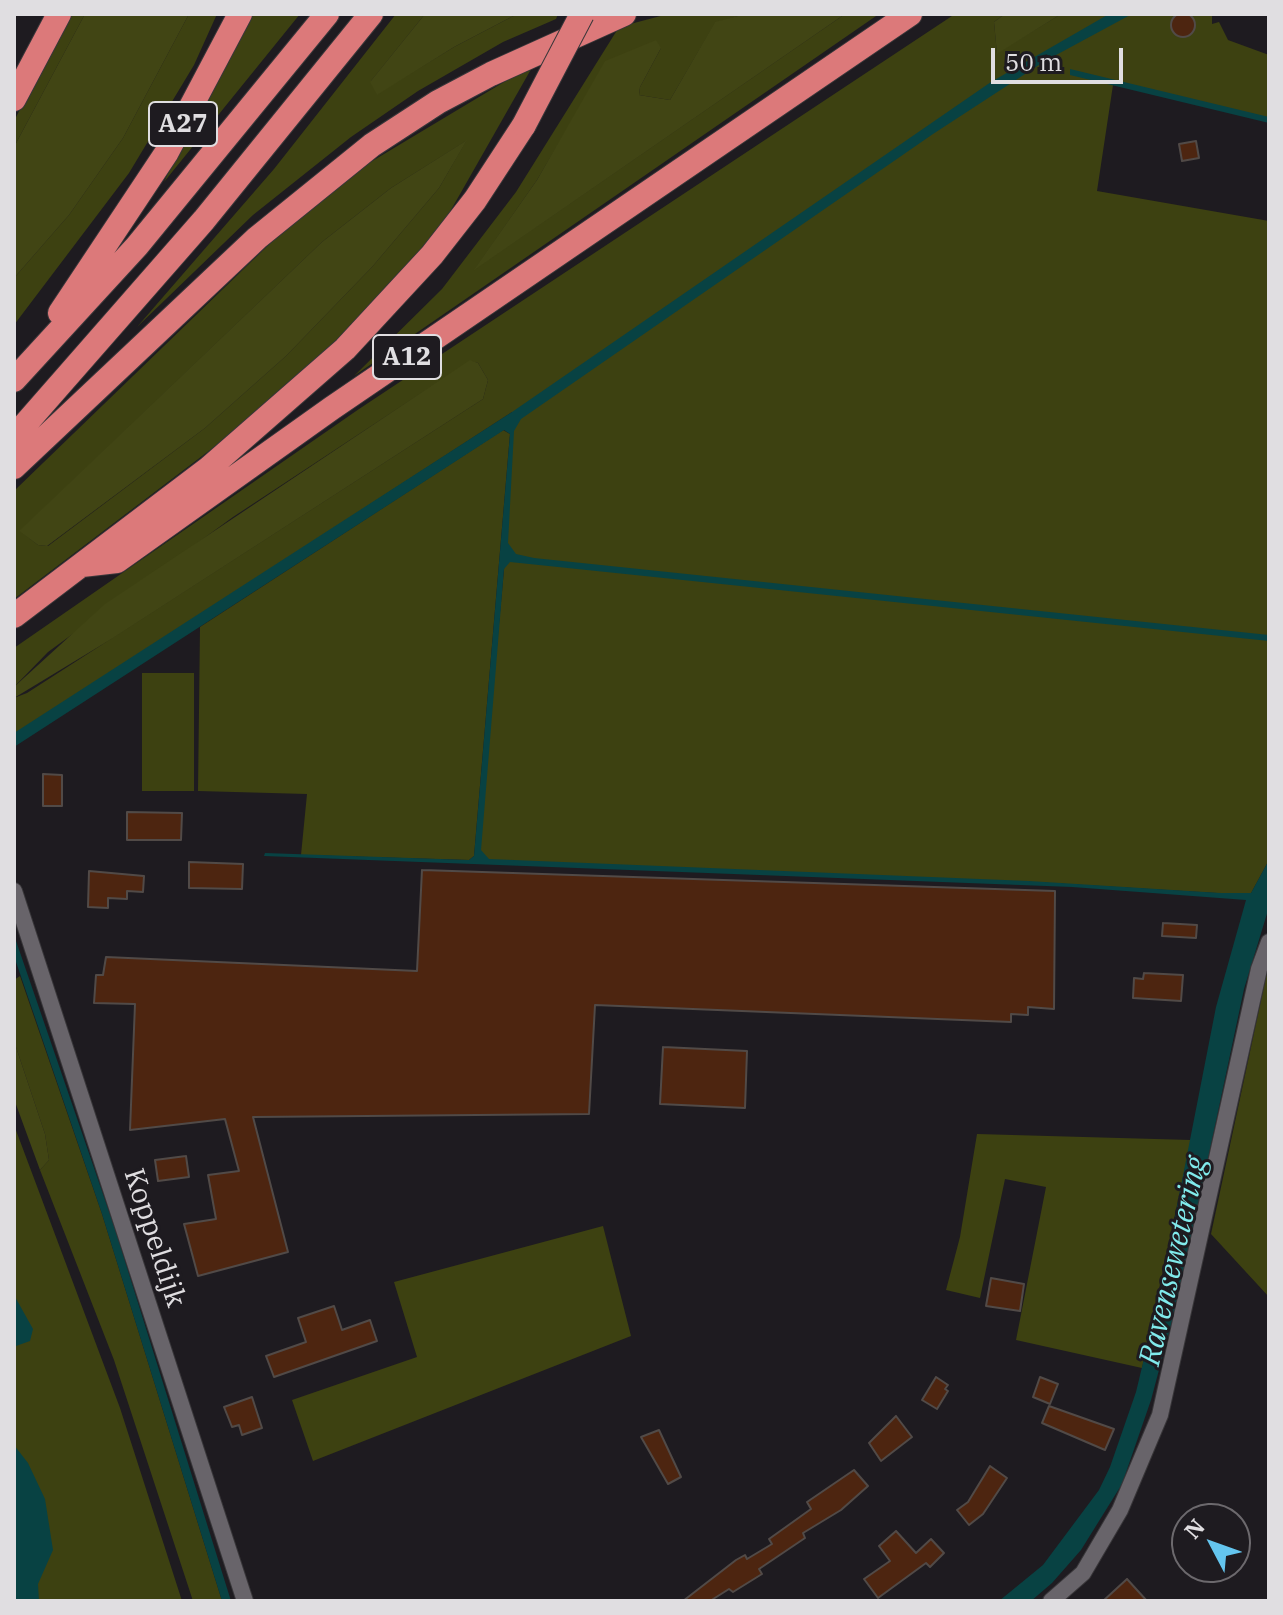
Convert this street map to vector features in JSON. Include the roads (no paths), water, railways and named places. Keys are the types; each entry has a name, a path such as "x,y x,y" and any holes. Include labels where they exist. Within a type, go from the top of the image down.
{"highway":[{"path":"14,70 40,14"},
{"path":"14,99 59,14"},
{"name":"A27","path":"16,378 167,152 240,14"},
{"path":"16,378 137,246 327,14"},
{"path":"14,437 204,220 371,14"},
{"name":"A12","path":"14,616 220,459 345,349 432,255 475,200 524,125 582,14"},
{"path":"14,467 257,238 372,145 438,102 491,74 624,14"},
{"name":"A12","path":"82,565 117,561 345,399 910,14"}],"street":[{"name":"Koppeldijk","path":"14,891 245,1601"},
{"path":"1051,1601 1083,1573 1120,1510 1160,1415 1259,969 1269,942"}],"water":[{"name":"Ravensewetering","path":"1109,14 1132,14 1045,61 933,134 521,419 514,431 508,543 516,554 534,558 1269,635 1269,641 510,562 504,569 481,850 489,859 1029,881 1221,893 1251,893 1269,860 1269,907 1244,989 1180,1291 1151,1400 1122,1484 1081,1550 1052,1583 1031,1601 999,1601 1043,1565 1099,1490 1110,1467 1136,1392 1161,1288 1216,1007 1246,900 1072,887 264,856 265,853 469,860 474,856 510,434 504,430 14,747 14,733 512,412 991,82"},
{"path":"1070,69 1269,117 1269,123 1070,75"},
{"path":"14,935 115,1229 231,1601 222,1601 102,1214 15,959"},
{"path":"14,1295 33,1329 30,1341 16,1346"},
{"path":"14,1445 28,1463 45,1499 53,1550 38,1584 39,1601 14,1601"}]}
